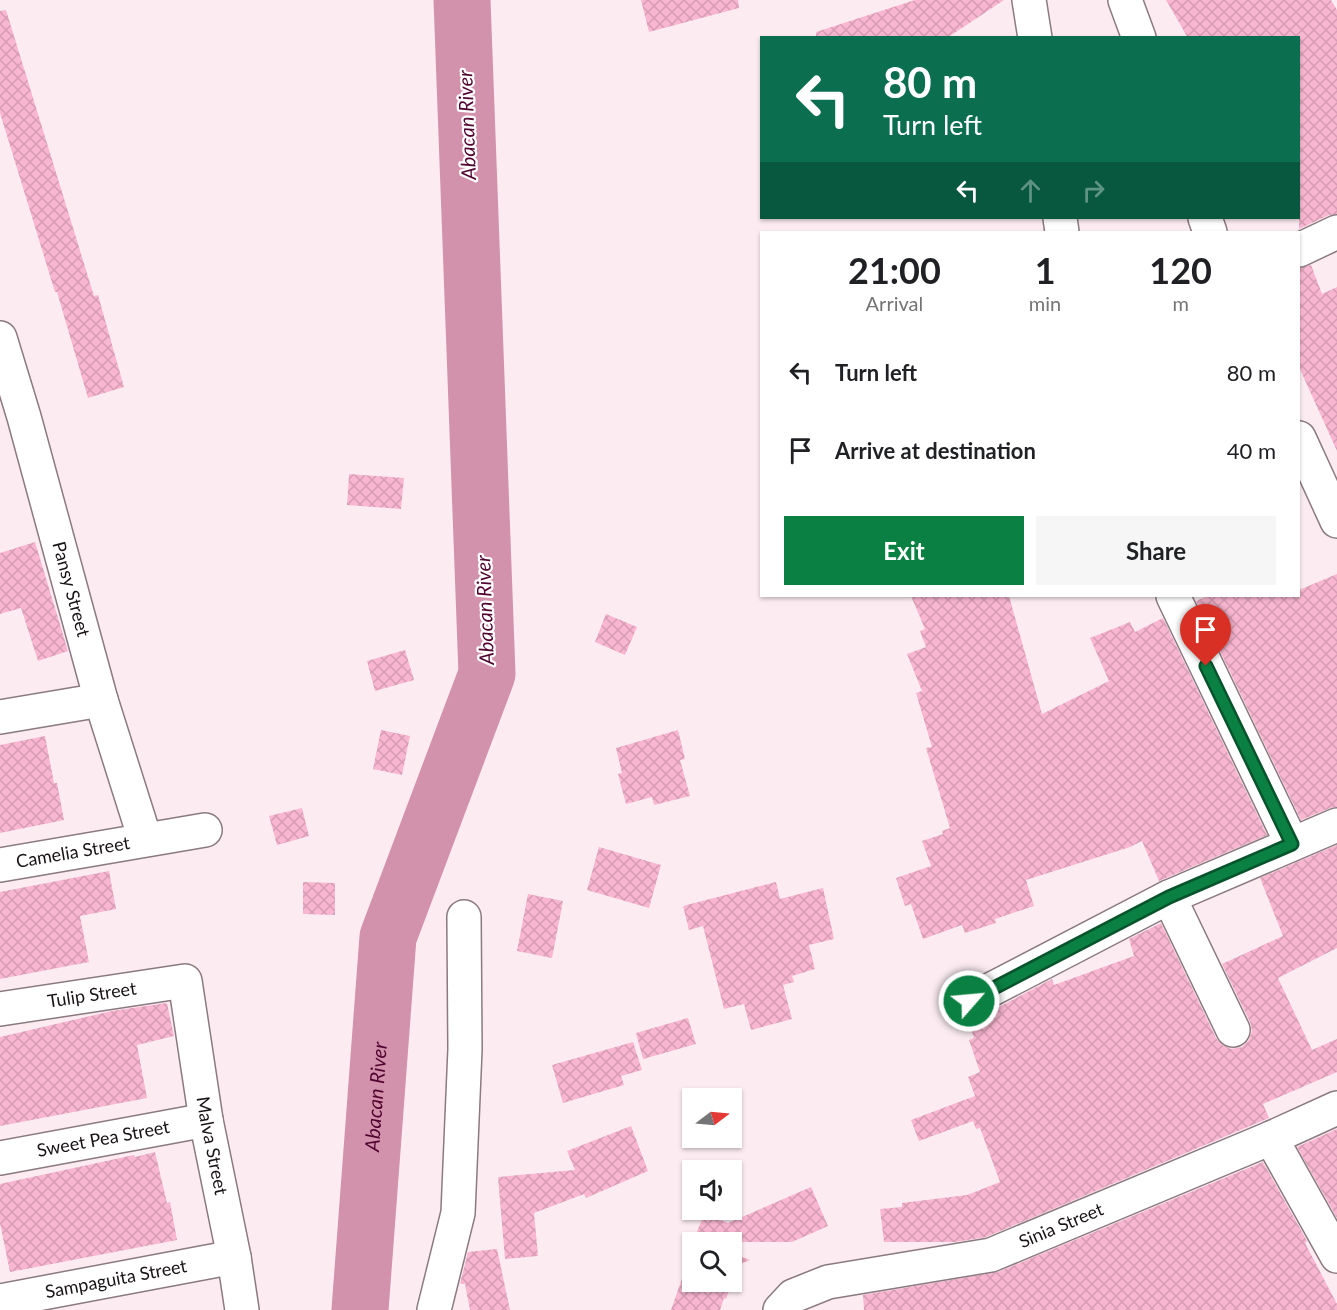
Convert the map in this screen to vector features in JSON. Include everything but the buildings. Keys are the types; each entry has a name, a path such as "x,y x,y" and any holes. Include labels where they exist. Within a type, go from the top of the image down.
{"street":[{"path":"1029,0 1035,36"},
{"path":"1125,0 1138,36"},
{"path":"1300,250 1337,232"},
{"name":"Pansy Street","path":"0,338 12,420 145,839"},
{"path":"1300,440 1336,515"},
{"path":"1173,597 1292,844"},
{"path":"0,717 101,700"},
{"path":"969,1001 1169,897 1337,825"},
{"name":"Camelia Street","path":"0,865 205,830"},
{"path":"1169,897 1233,1030"},
{"path":"435,1310 458,1213 465,1049 464,917"},
{"name":"Tulip Street","path":"0,1009 185,981"},
{"name":"Malva Street","path":"185,981 206,1120 234,1257 242,1310"},
{"name":"Sinia Street","path":"780,1310 793,1296 828,1282 991,1255 1271,1138 1337,1108"},
{"name":"Sweet Pea Street","path":"0,1158 206,1120"},
{"path":"1271,1138 1337,1256"},
{"name":"Sampaguita Street","path":"0,1300 234,1257"}],"waterway":[{"name":"Abacan River","path":"360,1310 388,937 487,674 462,0"}],"route":[{"path":"969,1001 1169,897 1292,844 1206,666"}]}
